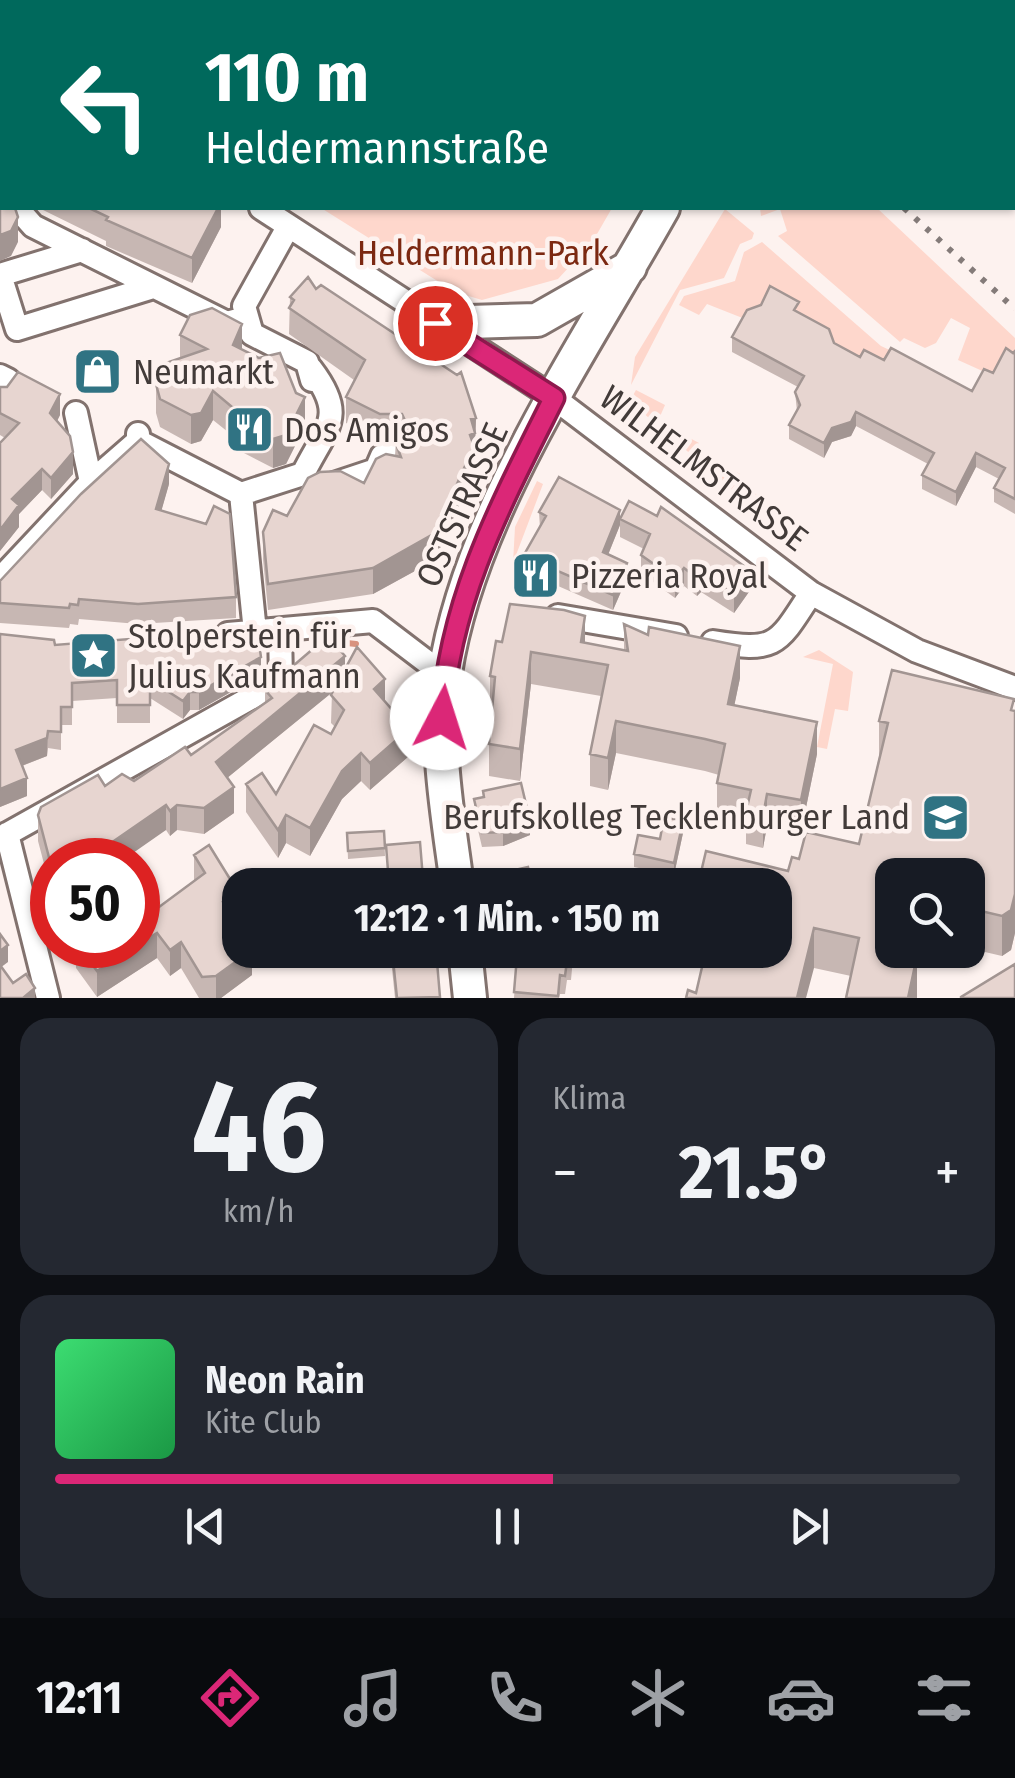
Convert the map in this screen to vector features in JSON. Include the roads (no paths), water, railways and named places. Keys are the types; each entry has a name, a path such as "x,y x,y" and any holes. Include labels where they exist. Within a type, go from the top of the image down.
{"main road":[{"name":"OSTSTRASSE","path":"455,868 445,794 444,676 456,620 476,560 554,398 663,210"},
{"path":"435,323 537,320 630,267"},
{"path":"467,968 470,998"}],"street":[{"path":"0,579 90,466 138,437 241,494 304,474 333,414 331,394 312,374 307,362 252,334 236,320 153,287 33,226 20,210"},
{"name":"WILHELMSTRASSE","path":"264,210 554,398 811,593 917,651 1015,688"},
{"path":"199,332 236,320 258,274 288,227"},
{"path":"82,250 0,275 17,329 153,287"},
{"path":"76,413 90,466"},
{"path":"328,486 376,470 382,456 393,452"},
{"path":"241,494 255,632"},
{"name":"WILHELMSTRASSE","path":"558,616 760,650 781,640 811,593"},
{"path":"201,636 372,621 444,676"},
{"path":"48,998 3,836 281,681 280,630"}],"waterway":[{"path":"338,642 356,644"}],"railway":[{"path":"906,210 1015,309"}],"place":[{"name":"Neumarkt","path":"98,372"},
{"name":"Dos Amigos","path":"249,430"},
{"name":"Pizzeria Royal","path":"536,576"},
{"name":"Stolperstein für Julius Kaufmann","path":"93,656"},
{"name":"Berufskolleg Tecklenburger Land","path":"945,817"}],"park label":[{"name":"Heldermann-Park","path":"483,253"}]}
